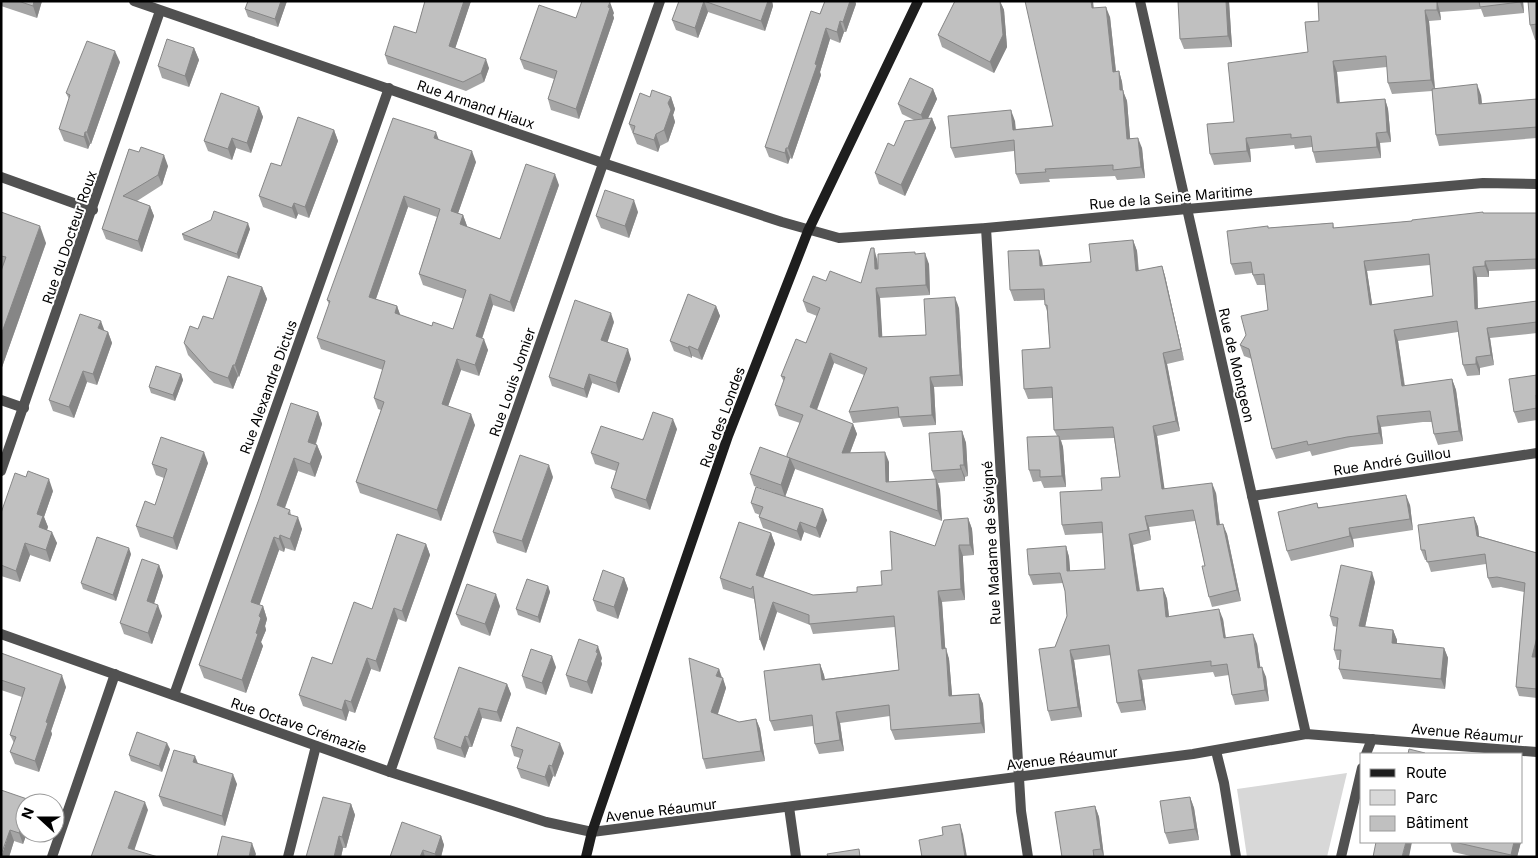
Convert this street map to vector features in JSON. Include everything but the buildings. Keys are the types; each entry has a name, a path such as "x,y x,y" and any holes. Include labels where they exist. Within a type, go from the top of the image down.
{"street":[{"name":"Rue Armand Hiaux","path":"134,1 603,163 808,231"},
{"name":"Rue Louis Jomier","path":"390,772 660,1"},
{"name":"Rue des Londes","path":"586,857 592,832 728,436 808,231 918,1"},
{"name":"Rue de Montgeon","path":"1140,1 1306,734"},
{"name":"Rue du Docteur Roux","path":"1,471 93,210 160,11"},
{"name":"Rue Alexandre Dictus","path":"174,696 389,88"},
{"path":"1,177 93,210"},
{"name":"Rue de la Seine Maritime","path":"808,231 839,238 986,228 1484,184 1537,184"},
{"name":"Rue Madame de Sévigné","path":"986,228 1021,811 1028,857"},
{"path":"1,400 24,408"},
{"name":"Rue André Guillou","path":"1252,496 1537,454"},
{"name":"Rue Octave Crémazie","path":"1,634 390,772 546,822 592,832"},
{"path":"52,857 115,674"},
{"name":"Avenue Réaumur","path":"592,832 1216,751 1306,734 1537,752"},
{"path":"1366,753 1372,738"},
{"path":"288,857 316,746"},
{"path":"1216,751 1224,783 1236,857"},
{"path":"1341,857 1360,776"},
{"path":"788,808 796,857"}],"green space":[{"path":"1347,773 1327,857 1247,857 1237,789"}]}
